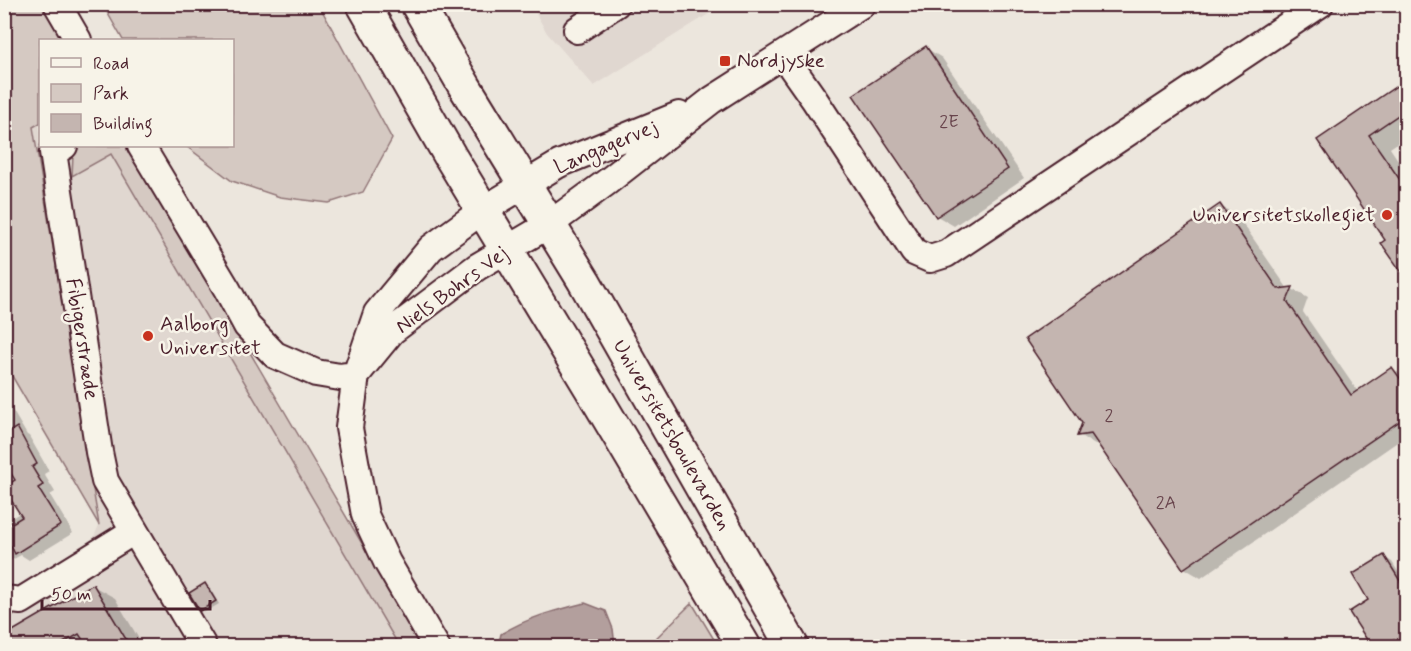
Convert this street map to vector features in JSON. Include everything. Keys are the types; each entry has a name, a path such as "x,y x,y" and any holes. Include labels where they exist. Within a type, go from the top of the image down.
{"main road":[{"path":"363,4 450,156 503,198 528,237"},
{"path":"417,4 503,198 528,237 590,387 744,646"},
{"name":"Universitetsboulevarden","path":"528,237 584,281 792,646"}],"street":[{"path":"57,4 77,39"},
{"path":"577,30 616,4"},
{"name":"Langagervej","path":"528,237 607,182 712,100 862,4"},
{"path":"783,55 914,252 930,259 946,254 1320,4"},
{"name":"Langagervej","path":"503,198 559,164 712,100"},
{"name":"Fibigerstræde","path":"62,147 53,152 105,481 203,646"},
{"path":"142,147 247,326 275,355 316,373 356,375"},
{"name":"Niels Bohrs Vej","path":"436,646 387,562 365,515 349,428 356,375 377,313 431,248 503,198"},
{"name":"Niels Bohrs Vej","path":"356,375 392,331 477,267 528,237"},
{"path":"4,599 21,601 134,531"}],"shaded area":[{"path":"531,5 723,5 594,86 547,33"},
{"name":"Aalborg Universitet","path":"39,123 39,147 114,147 412,646 5,646 4,590 16,591 89,548 99,525 33,126"},
{"path":"585,603 606,611 613,629 615,646 498,646 501,634 521,623"}],"green space":[{"path":"4,5 42,5 63,39 39,39 39,124 33,127 99,525 5,364"},
{"path":"103,5 319,5 392,139 363,192 329,203 280,197 232,181 187,147 234,147 234,39 122,39"},
{"path":"79,147 130,147 422,646 399,646 111,154 72,176 73,155"},
{"path":"692,603 718,646 648,646"}],"building":[{"path":"926,46 1008,169 936,217 853,95"},
{"name":"Universitetskollegiet","path":"1407,79 1407,109 1369,135 1407,190 1407,280 1381,243 1385,240 1317,140"},
{"path":"1220,204 1278,289 1293,287 1287,301 1351,395 1392,367 1407,388 1407,416 1183,569 1091,434 1077,436 1082,423 1025,339"},
{"path":"17,427 37,464 32,467 43,485 38,488 61,525 15,554 11,546 4,550 4,528 22,517 4,489 15,480 4,462 4,435"},
{"path":"1384,555 1407,592 1407,646 1398,646 1394,639 1382,646 1371,646 1349,612 1368,600 1353,574"},
{"path":"205,583 216,601 200,611 189,593"},
{"path":"93,584 130,646 87,646 79,634 58,646 4,646 4,636"}],"place":[{"name":"Nordjyske","path":"725,61"},
{"name":"Universitetskollegiet","path":"1387,215"},
{"name":"Aalborg Universitet","path":"148,336"}]}
